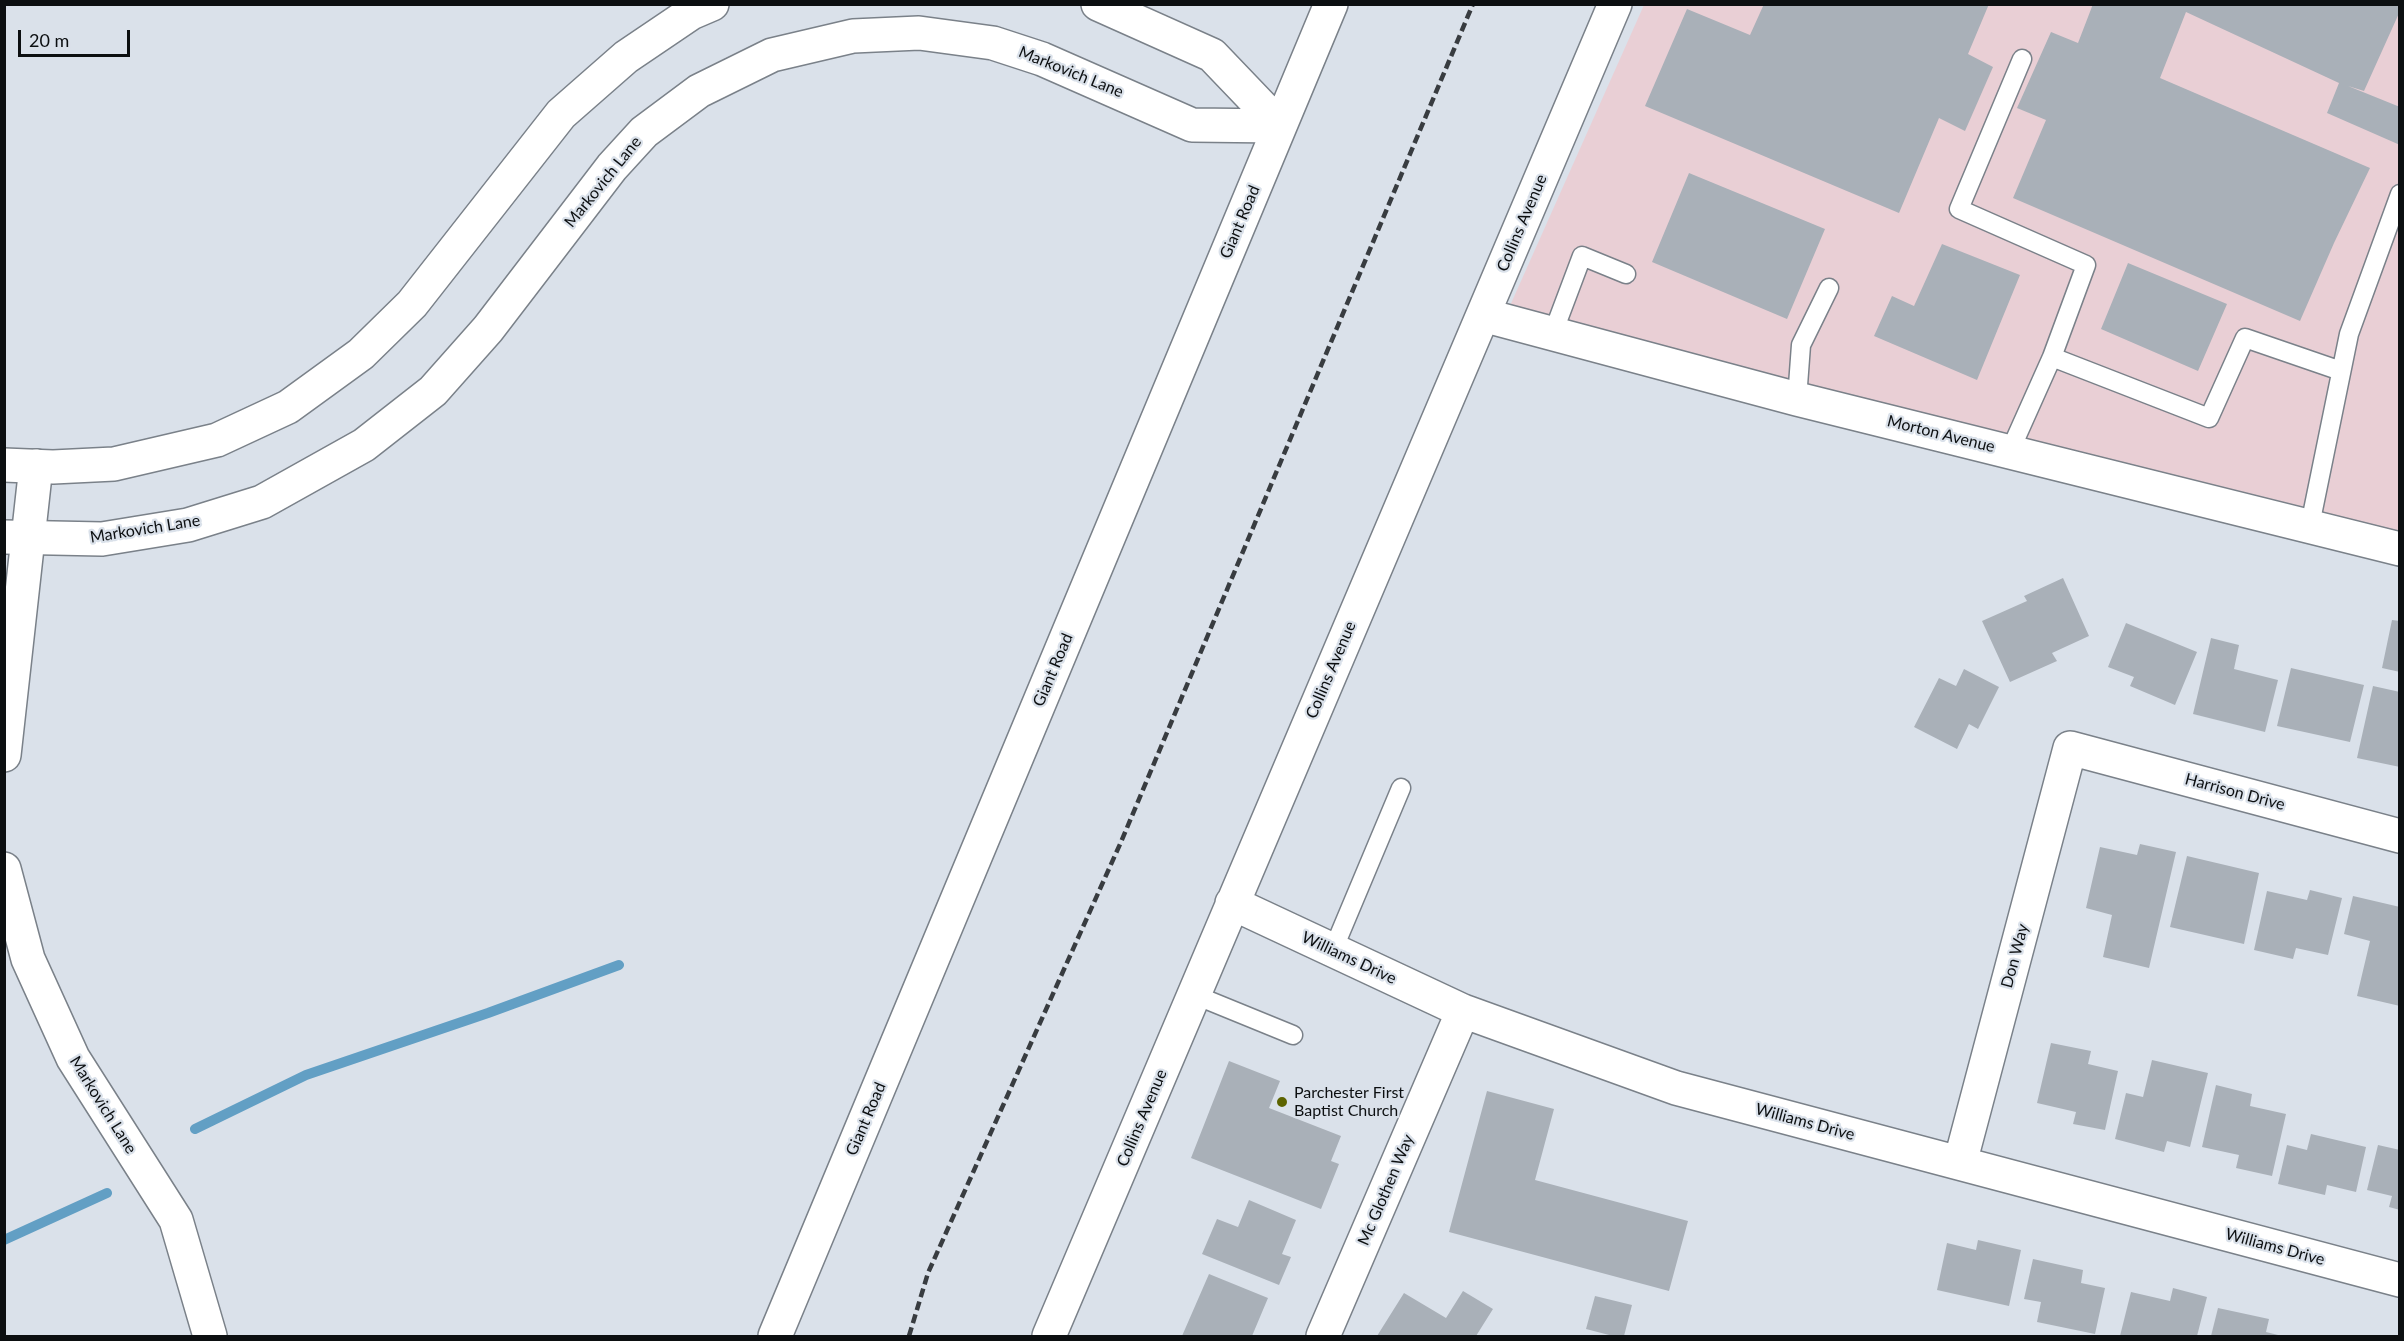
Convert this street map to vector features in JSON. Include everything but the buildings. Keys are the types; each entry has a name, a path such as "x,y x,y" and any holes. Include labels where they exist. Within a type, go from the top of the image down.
{"street":[{"path":"4,755 20,466 114,464 217,440 288,407 361,354 412,304 561,114 626,57 692,13 712,4"},
{"path":"1098,4 1212,56 1280,126"},
{"name":"Giant Road","path":"775,1336 1331,4"},
{"name":"Collins Avenue","path":"1049,1336 1615,4"},
{"name":"Markovich Lane","path":"16,538 102,539 188,525 262,502 364,445 433,391 488,329 612,167 644,132 699,91 772,55 853,36 919,33 993,43 1041,58 1192,125 1280,126"},
{"name":"Morton Avenue","path":"1484,315 1797,399 2400,549"},
{"name":"Harrison Drive","path":"2070,748 2400,836"},
{"name":"Don Way","path":"1960,1163 2070,748"},
{"name":"Markovich Lane","path":"4,869 28,959 73,1058 176,1220 210,1336"},
{"name":"Williams Drive","path":"1232,903 1463,1011 1676,1088 2400,1280"},
{"name":"Mc Glothen Way","path":"1323,1336 1463,1011"}],"lane":[{"path":"2010,451 2052,357 2086,266 1959,209 2022,59"},
{"path":"2310,525 2349,334 2400,194"},
{"path":"1553,333 1582,256 1626,274"},
{"path":"1797,399 1801,345 1828,288"},
{"path":"2052,357 2209,418 2245,338 2341,371"},
{"path":"1333,950 1401,788"},
{"path":"1195,995 1293,1035"}],"shaded area":[{"path":"1644,5 2399,5 2399,537 1509,308"}],"waterway":[{"path":"195,1129 306,1075 488,1013 619,965"},
{"path":"4,1240 107,1193"}],"railway":[{"path":"909,1336 928,1273 1121,842 1473,4"}],"place":[{"name":"Parchester First Baptist Church","path":"1282,1102"}]}
